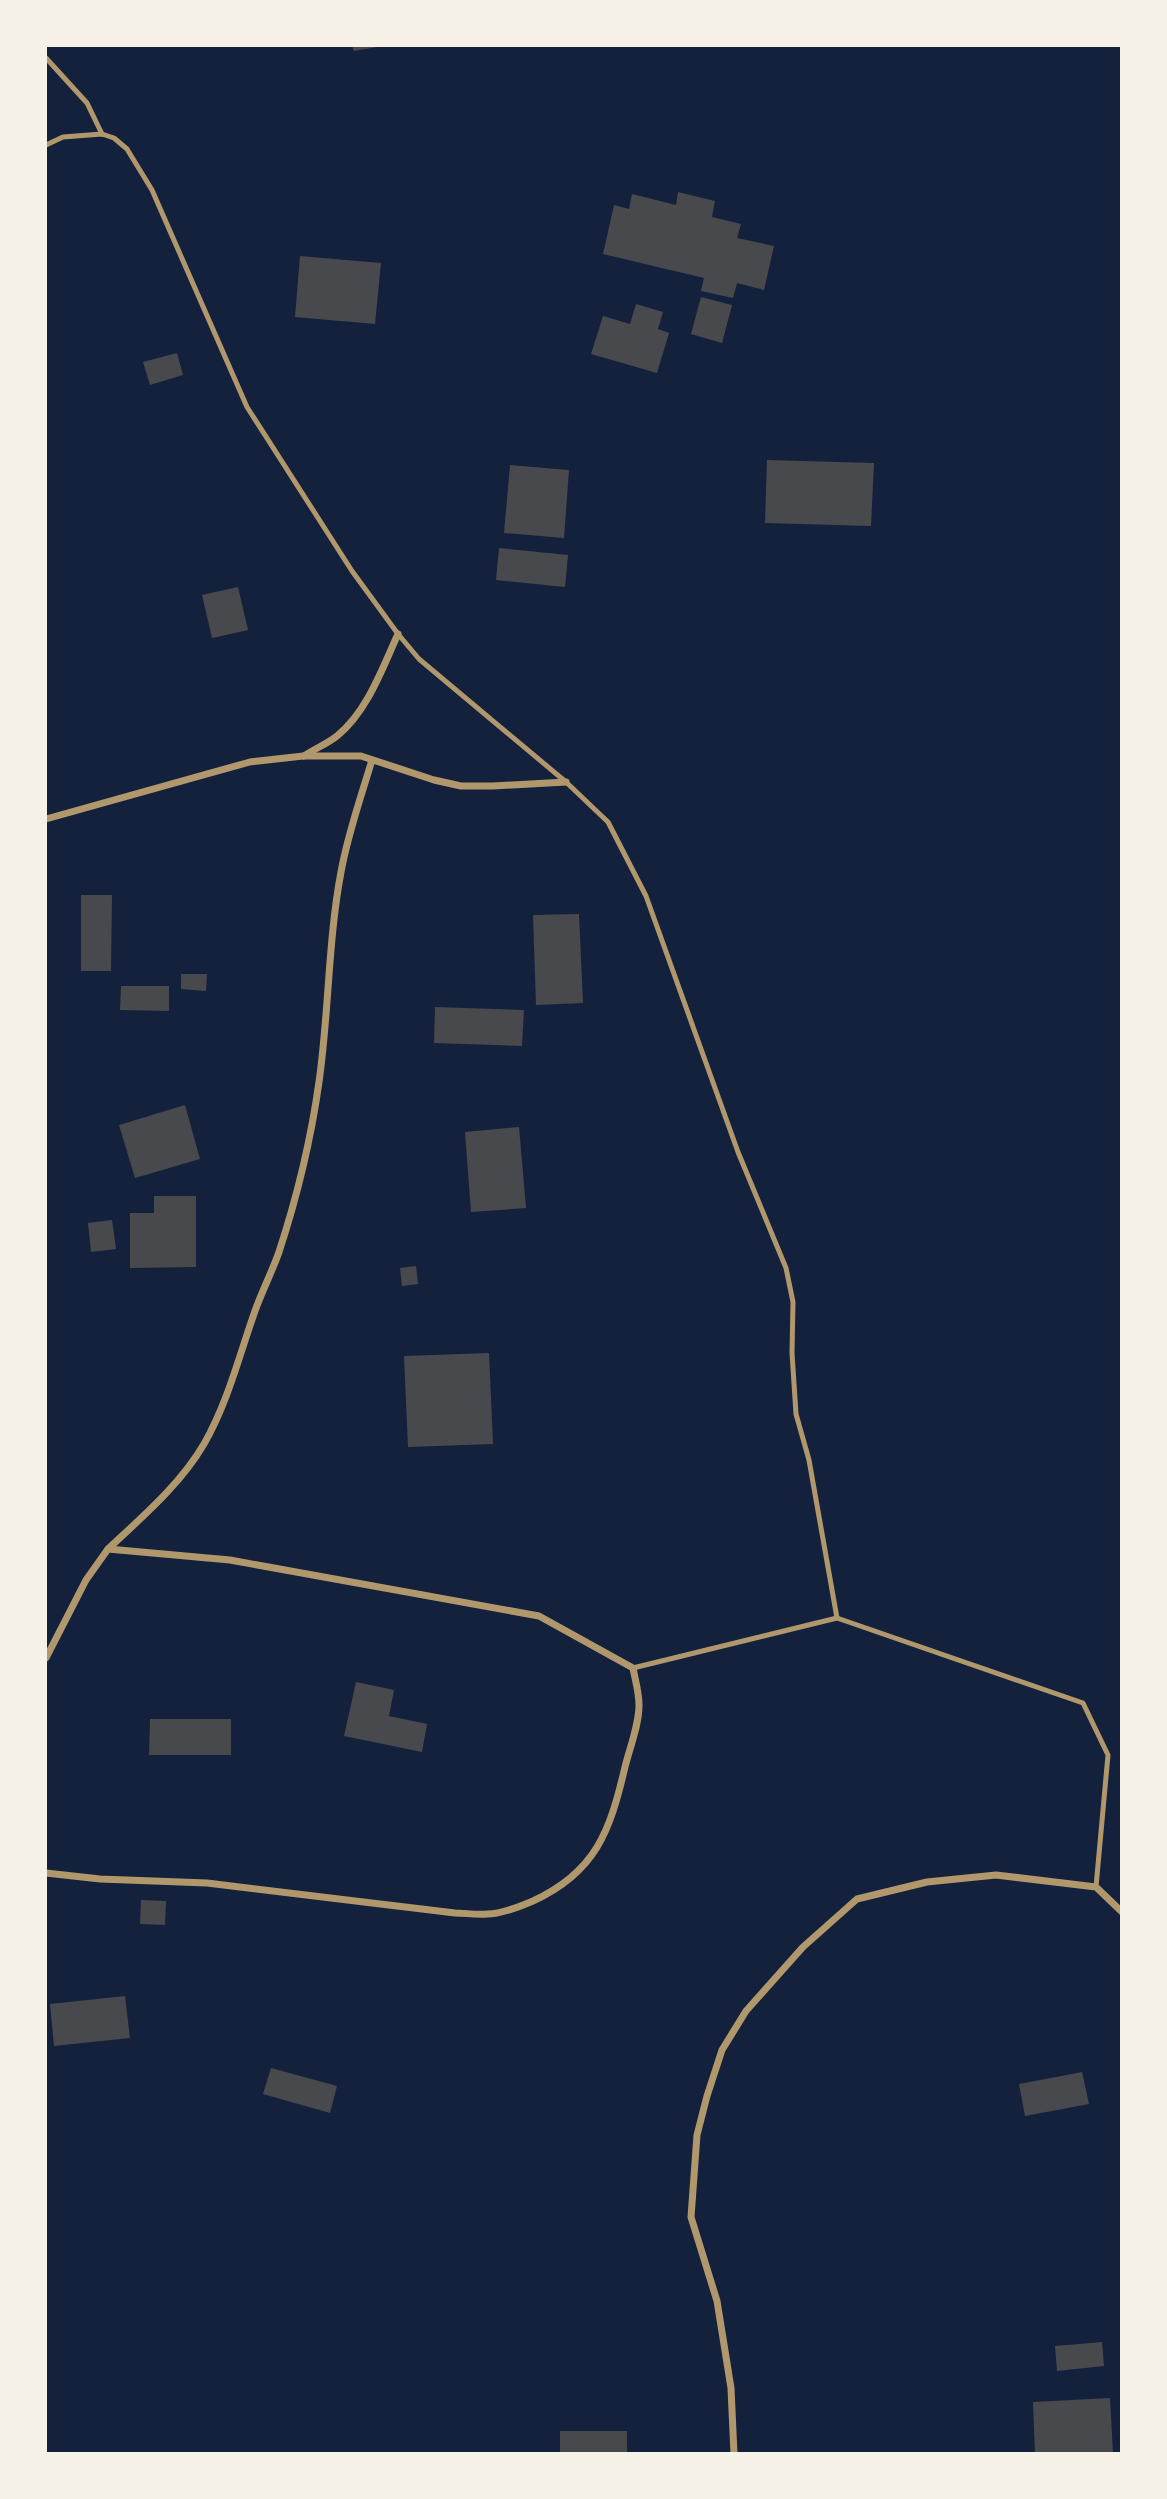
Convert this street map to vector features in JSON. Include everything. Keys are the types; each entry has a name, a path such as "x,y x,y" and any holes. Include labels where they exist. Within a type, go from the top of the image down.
{"street":[{"path":"303,756 336,737 351,722 382,671 398,634"},
{"path":"46,819 250,762 303,756 361,756 461,786 566,782"},
{"path":"46,1658 86,1580 108,1549 163,1497 204,1445 234,1377 255,1311 279,1252 303,1164 319,1080 329,966 341,873 349,834 372,760"},
{"path":"46,1873 100,1879 207,1883 454,1913 489,1914 519,1907 571,1880 588,1862 613,1815 638,1715 639,1704 633,1668 539,1616 230,1560 108,1549"},
{"path":"734,2454 732,2388 717,2301 691,2217 691,2203 696,2135 707,2096 722,2050 746,2011 803,1947 857,1899 927,1882 996,1874 1096,1886 1122,1912"}],"lane":[{"path":"46,58 87,103 102,134"},
{"path":"46,145 63,137 102,134 114,138 127,149 152,190 247,407 352,571 419,659 566,782 608,822 646,896 738,1152 786,1268 793,1302 792,1353 796,1415 809,1460 837,1618"},
{"path":"633,1668 837,1618 1083,1703 1108,1755 1096,1886"}],"building":[{"path":"352,46 377,46 377,47 354,51"},
{"path":"678,192 715,201 712,217 741,224 737,238 774,246 764,290 737,283 733,298 701,291 704,278 603,254 614,205 629,209 632,194 676,205"},
{"path":"300,256 381,263 375,324 295,317"},
{"path":"701,297 732,305 722,343 691,334"},
{"path":"636,304 663,312 658,329 669,333 657,373 591,354 603,316 630,324"},
{"path":"177,353 183,375 150,385 143,362"},
{"path":"767,460 874,463 871,526 765,523"},
{"path":"510,465 569,470 564,538 504,533"},
{"path":"499,548 568,555 565,587 496,580"},
{"path":"238,587 248,630 212,638 202,595"},
{"path":"81,895 112,895 111,971 81,971"},
{"path":"579,914 583,1003 536,1005 533,915"},
{"path":"181,974 207,974 206,991 181,989"},
{"path":"121,986 169,986 169,1011 120,1010"},
{"path":"435,1007 524,1010 522,1046 434,1043"},
{"path":"185,1105 200,1159 135,1178 119,1125"},
{"path":"519,1127 526,1208 471,1212 465,1132"},
{"path":"154,1196 196,1196 196,1267 130,1268 130,1213 154,1213"},
{"path":"112,1220 116,1249 91,1252 88,1223"},
{"path":"416,1266 418,1284 402,1286 400,1268"},
{"path":"489,1353 493,1444 408,1447 404,1356"},
{"path":"356,1682 394,1690 389,1716 427,1724 422,1752 344,1736"},
{"path":"150,1719 231,1719 231,1755 149,1755"},
{"path":"141,1900 166,1901 165,1925 140,1924"},
{"path":"125,1996 130,2038 54,2046 50,2004"},
{"path":"271,2068 337,2086 330,2113 263,2094"},
{"path":"1082,2072 1089,2104 1025,2116 1019,2084"},
{"path":"1102,2342 1104,2366 1057,2371 1055,2346"},
{"path":"1110,2398 1113,2454 1035,2454 1033,2402"},
{"path":"560,2431 627,2431 627,2454 560,2454"}]}
